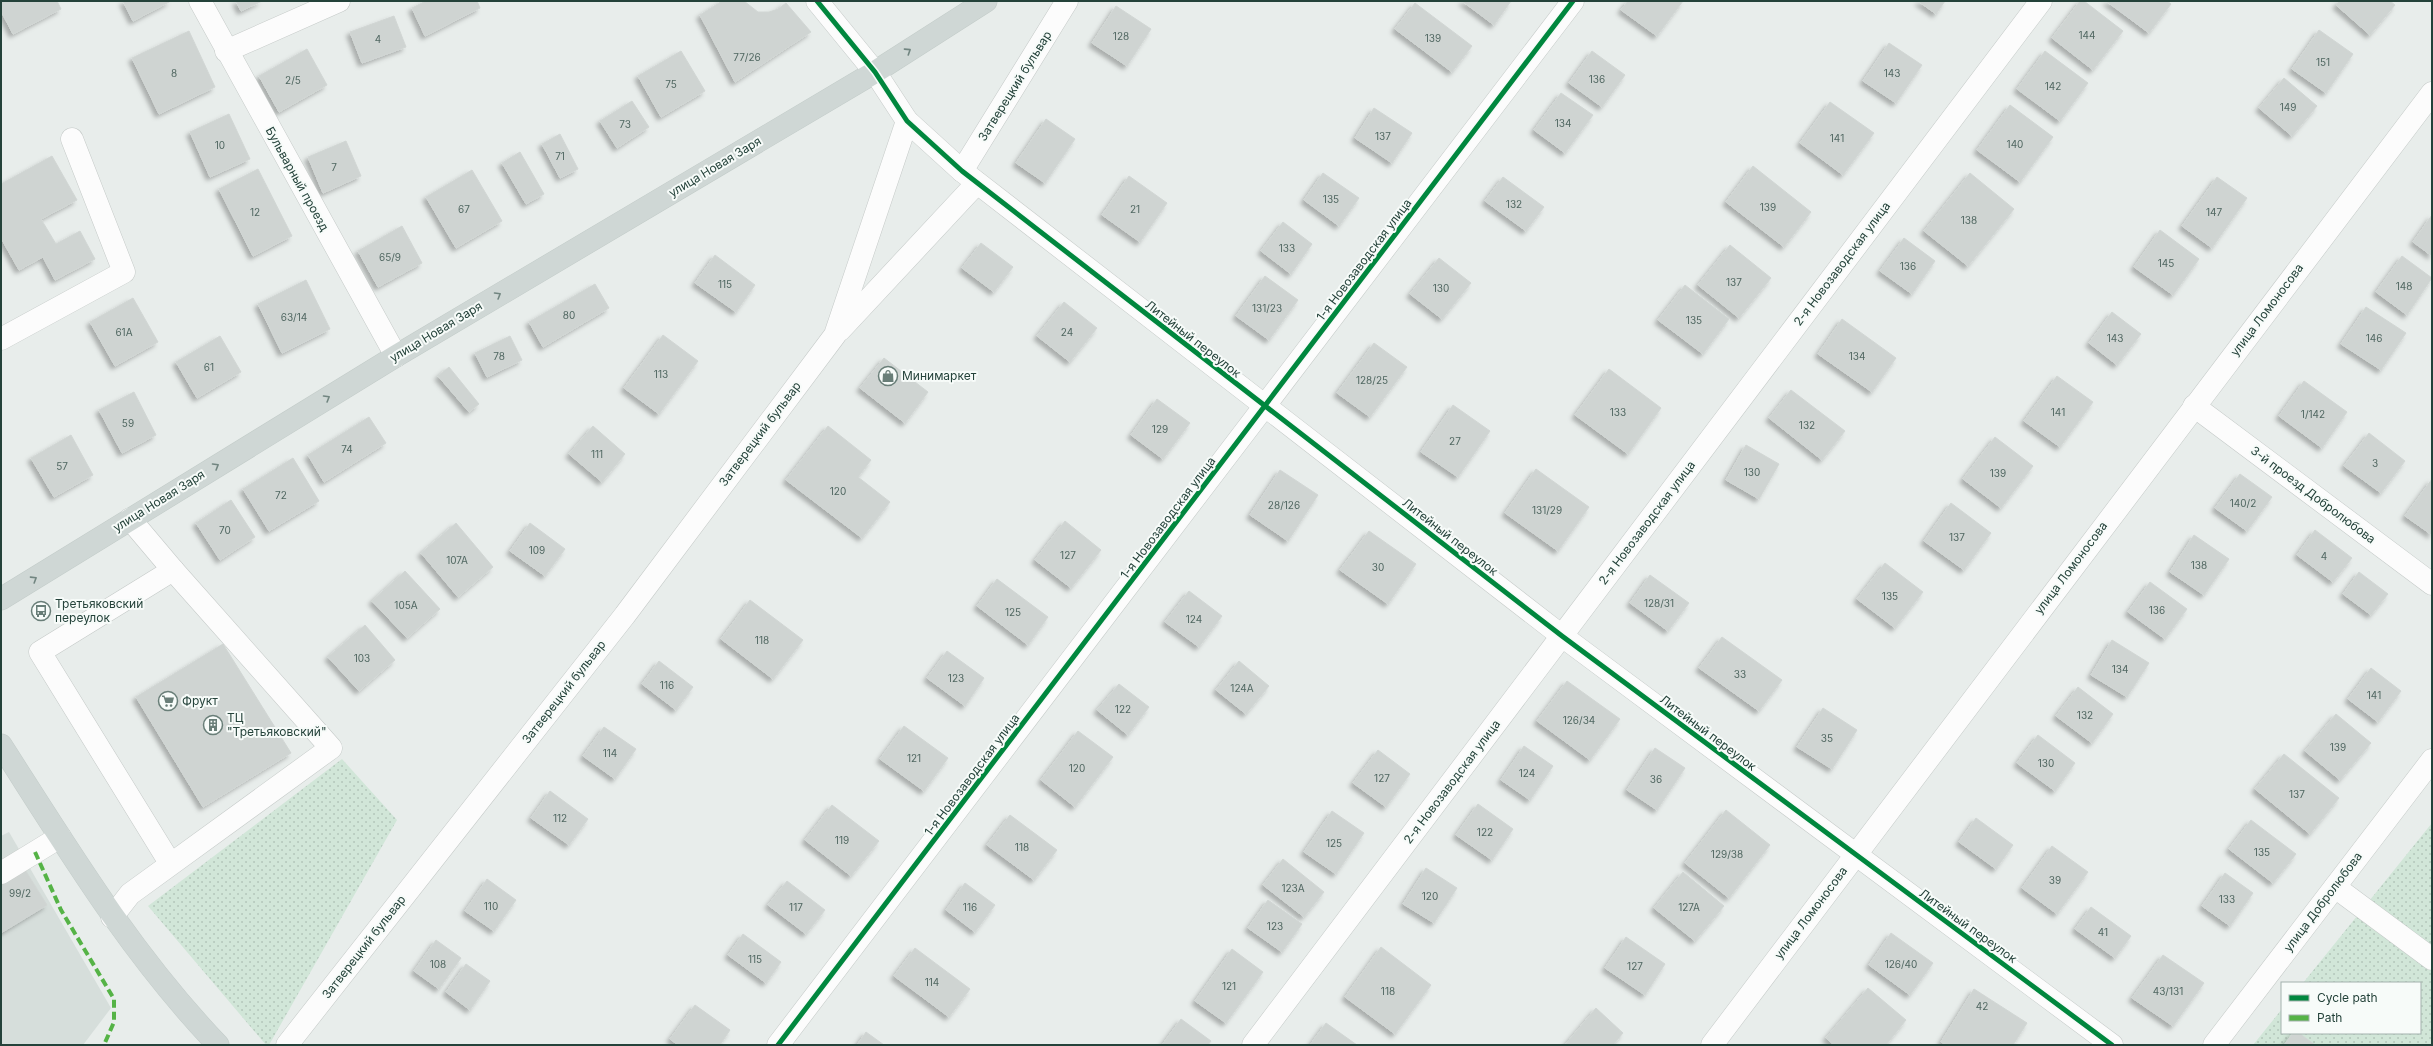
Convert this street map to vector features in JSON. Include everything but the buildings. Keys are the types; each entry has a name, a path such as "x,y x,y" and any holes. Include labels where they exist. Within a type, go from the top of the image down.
{"main road":[{"path":"875,72 986,1"},
{"name":"улица Новая Заря","path":"1,599 396,356 875,72"},
{"path":"1,746 112,917 162,983 218,1045"}],"street":[{"name":"Бульварный проезд","path":"200,1 226,51 396,356"},
{"path":"226,51 338,1"},
{"name":"Литейный переулок","path":"818,1 875,72 907,121 969,177 1265,408 1562,636 2112,1045"},
{"name":"Затверецкий бульвар","path":"287,1045 625,615 835,335 969,177 1067,1"},
{"name":"1-я Новозаводская улица","path":"778,1045 1265,408 1573,1"},
{"name":"2-я Новозаводская улица","path":"1254,1045 2041,1"},
{"name":"улица Ломоносова","path":"1712,1045 2432,93"},
{"name":"Затверецкий бульвар","path":"835,335 907,121"},
{"path":"1,339 124,272 72,139"},
{"name":"3-й проезд Добролюбова","path":"2194,406 2432,584"},
{"path":"112,917 130,894 170,863 331,748 173,570 130,519"},
{"path":"170,863 40,652 173,570"},
{"name":"улица Добролюбова","path":"2214,1045 2432,760"},
{"path":"1,873 60,837"},
{"path":"2335,887 2432,960"}],"shaded area":[{"path":"9,832 111,1008 83,1045 1,1045 1,836"}],"green space":[{"path":"342,759 397,820 269,1045 266,1045 148,906"},
{"path":"2432,823 2432,1045 2253,1045 2281,1010 2281,1034 2421,1034 2421,982 2304,982"}],"marked path":[{"path":"35,852 61,910 114,999 114,1022 104,1045"}],"cycle path":[{"path":"817,1 875,72 907,121 962,171 1562,636 2112,1045"},
{"path":"778,1045 1573,1"}],"place":[{"name":"Минимаркет","path":"888,376"},
{"name":"Третьяковский переулок","path":"41,611"},
{"name":"Фрукт","path":"168,701"},
{"name":"ТЦ \"Третьяковский\"","path":"213,725"}]}
